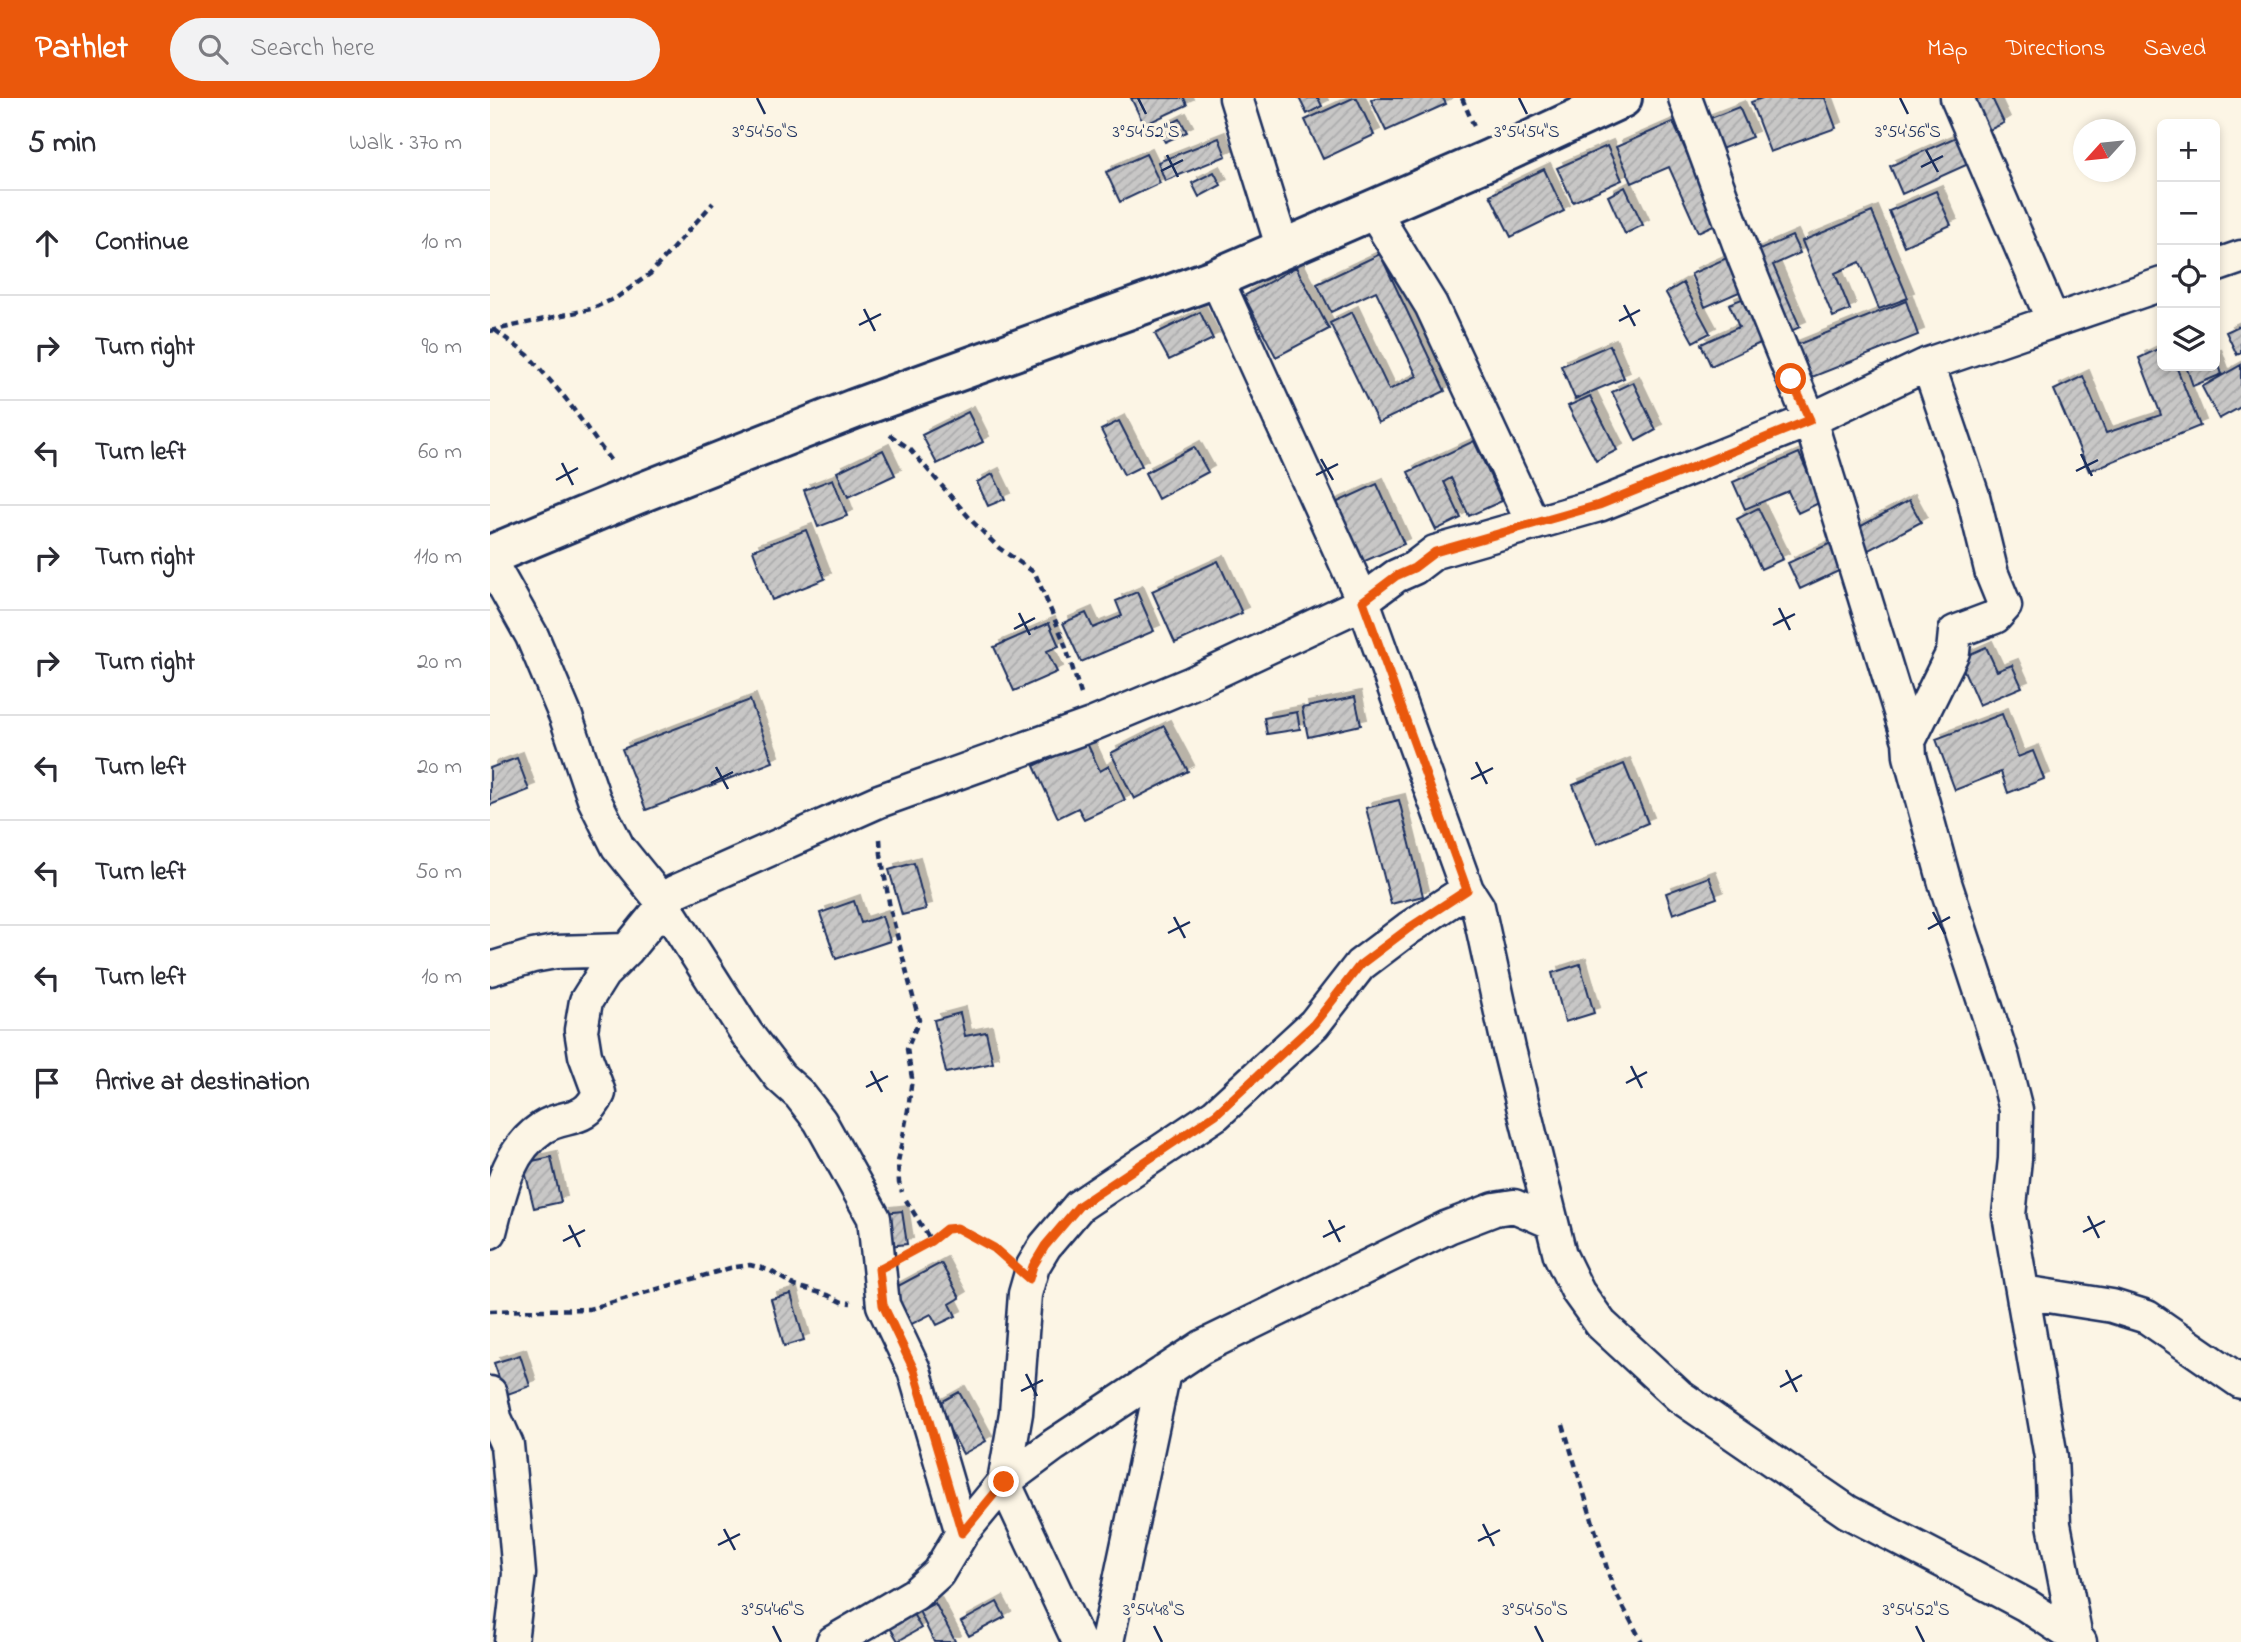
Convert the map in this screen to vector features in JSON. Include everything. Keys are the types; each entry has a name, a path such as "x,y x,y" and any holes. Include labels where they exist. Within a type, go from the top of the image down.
{"main road":[{"path":"490,555 854,409 1216,278 1622,98"}],"street":[{"path":"1236,98 1283,249"},
{"path":"1685,98 1750,272 1810,420 1909,741 1910,756 1945,883 2003,1059 2016,1110 2015,1159 2009,1214 2052,1457 2054,1524 2078,1640"},
{"path":"1957,98 2053,321"},
{"path":"1372,209 1431,305 1534,524"},
{"path":"2220,264 2241,257"},
{"path":"1216,278 1363,601 1467,890 1478,907 1508,1049 1551,1222 1560,1255 1578,1292 1601,1324 1679,1396 1849,1513 2005,1593 2078,1640"},
{"path":"490,1232 504,1178 521,1147 543,1126 579,1116 594,1105 599,1093 585,1055 580,1030 586,1001 603,974 627,950 674,892 879,801 1091,725 1192,683 1363,601 1396,576 1414,568 1435,552 1599,505 1810,420 1928,364 2157,286"},
{"path":"1909,741 1953,652 1955,632 1995,617 2005,606 1992,574 1973,496 1928,364"},
{"path":"490,561 532,636 566,717 600,811 618,847 664,904 747,1034 780,1077 799,1094 820,1121 874,1219 883,1305 914,1370 962,1533"},
{"path":"1079,1642 1004,1482 1016,1413 1025,1294 1033,1266 1045,1246 1079,1206 1216,1114 1314,1024 1360,965 1409,928 1467,890"},
{"path":"490,969 555,952 627,950"},
{"path":"833,1642 915,1594 938,1573 962,1533 1004,1482 1054,1445 1202,1346 1474,1216 1514,1206 1551,1222"},
{"path":"2023,1292 2112,1306 2147,1317 2241,1382"},
{"path":"1107,1642 1164,1372"},
{"path":"490,1393 495,1418 507,1445 519,1574 511,1642"}],"path":[{"path":"492,330 591,309 616,298 650,274 713,203"},
{"path":"492,330 528,355 566,399 635,495"},
{"path":"854,409 910,449 999,548 1035,573 1063,639 1091,725"},
{"path":"879,801 881,855 890,908 919,1020 907,1049 912,1078 898,1162 899,1184 931,1241"},
{"path":"879,1269 931,1241 946,1229 957,1228 994,1248 1029,1279"},
{"path":"490,1311 589,1309 730,1268 750,1265 769,1270 795,1286 828,1295 842,1302 883,1305"},
{"path":"1563,1425 1613,1588 1642,1642"}],"building":[{"path":"1131,98 1184,98 1187,105 1144,125"},
{"path":"1299,98 1318,98 1322,106 1307,114"},
{"path":"1357,98 1374,135 1323,159 1305,120"},
{"path":"1443,98 1446,104 1386,131 1371,100"},
{"path":"1762,98 1825,98 1836,128 1770,152 1751,102"},
{"path":"1966,98 1992,98 2004,123 1983,133"},
{"path":"1739,107 1752,137 1716,151 1703,121"},
{"path":"1180,119 1187,132 1165,142 1158,130"},
{"path":"1673,122 1718,223 1698,232 1669,167 1632,183 1616,147"},
{"path":"1963,134 1975,161 1902,194 1890,166"},
{"path":"1219,138 1226,156 1165,181 1158,162"},
{"path":"1607,146 1622,180 1573,202 1557,168"},
{"path":"1146,154 1160,183 1120,202 1106,172"},
{"path":"1544,169 1564,211 1511,237 1490,195"},
{"path":"1214,172 1221,185 1199,197 1192,183"},
{"path":"1625,187 1643,225 1625,234 1608,196"},
{"path":"1936,191 1951,225 1904,246 1889,211"},
{"path":"1872,212 1908,298 1879,309 1860,262 1835,273 1850,310 1833,317 1802,241"},
{"path":"1792,236 1800,253 1773,265 1800,327 1784,334 1748,255"},
{"path":"1380,254 1445,391 1378,423 1330,323 1352,312 1389,390 1417,376 1376,291 1331,312 1317,284"},
{"path":"1731,256 1746,289 1705,307 1691,274"},
{"path":"1296,267 1329,329 1276,357 1244,296"},
{"path":"1683,283 1710,333 1693,342 1666,293"},
{"path":"1747,297 1767,340 1711,366 1701,344 1739,327 1729,304"},
{"path":"1906,301 1918,335 1802,381 1789,348"},
{"path":"1200,312 1213,339 1169,360 1155,334"},
{"path":"2241,325 2241,353 2237,355 2226,332"},
{"path":"1610,345 1624,378 1575,399 1561,366"},
{"path":"2157,349 2157,371 2178,371 2200,426 2089,471 2054,390 2083,376 2106,433 2161,415 2139,358"},
{"path":"2241,365 2241,407 2219,419 2202,387"},
{"path":"2220,369 2222,374 2193,386 2188,371 2220,371"},
{"path":"1633,382 1656,430 1636,441 1612,392"},
{"path":"1590,396 1617,450 1596,461 1568,406"},
{"path":"968,412 983,442 937,464 922,435"},
{"path":"1119,421 1142,466 1124,475 1101,430"},
{"path":"1474,441 1502,501 1469,516 1451,478 1444,482 1461,518 1436,530 1408,472"},
{"path":"1194,447 1208,472 1158,499 1145,473"},
{"path":"883,450 895,475 848,497 837,472"},
{"path":"1799,453 1821,502 1798,513 1788,491 1745,509 1733,482"},
{"path":"993,474 1005,499 988,506 977,482"},
{"path":"833,479 847,516 818,527 804,490"},
{"path":"1377,484 1404,544 1358,564 1331,505"},
{"path":"1909,500 1921,522 1865,552 1854,530"},
{"path":"1758,508 1783,559 1761,569 1737,519"},
{"path":"806,530 825,579 772,600 753,550"},
{"path":"1831,543 1843,569 1800,589 1788,563"},
{"path":"1218,561 1242,613 1175,643 1152,591"},
{"path":"1137,592 1154,631 1081,662 1063,623 1086,613 1093,628 1122,616 1116,601"},
{"path":"1049,623 1059,646 1047,651 1057,672 1014,691 994,647"},
{"path":"1986,647 1997,671 2012,665 2022,687 1979,705 1959,659"},
{"path":"1355,697 1361,725 1308,737 1302,708"},
{"path":"750,700 773,762 646,810 622,749"},
{"path":"1297,712 1300,729 1267,734 1264,718"},
{"path":"2002,714 2018,757 2033,751 2044,779 2008,793 2001,772 1955,790 1936,739"},
{"path":"1164,726 1188,771 1134,799 1111,753"},
{"path":"1086,741 1100,771 1109,766 1125,800 1084,819 1078,808 1058,818 1034,766"},
{"path":"517,758 529,790 490,805 490,768"},
{"path":"1624,764 1648,823 1597,844 1573,785"},
{"path":"1399,800 1423,896 1391,904 1366,808"},
{"path":"914,863 926,909 902,915 889,870"},
{"path":"1709,877 1717,898 1673,914 1666,893"},
{"path":"854,901 861,923 882,916 890,941 836,959 820,913"},
{"path":"1580,964 1594,1013 1565,1022 1552,973"},
{"path":"960,1013 965,1036 986,1032 993,1063 946,1073 934,1020"},
{"path":"551,1157 561,1202 534,1208 523,1163"},
{"path":"902,1211 907,1244 889,1246 885,1213"},
{"path":"941,1263 960,1298 950,1304 956,1316 937,1325 931,1314 906,1327 887,1292"},
{"path":"791,1294 804,1340 784,1346 771,1299"},
{"path":"520,1355 530,1386 505,1395 494,1363"},
{"path":"959,1392 986,1441 963,1454 936,1405"},
{"path":"997,1602 1005,1617 969,1636 961,1622"},
{"path":"935,1603 954,1642 934,1642 919,1611"},
{"path":"912,1612 921,1628 898,1641 889,1626"}],"route":[{"path":"1004,1482 962,1533 914,1370 883,1305 879,1269 931,1241 946,1229 957,1228 994,1248 1029,1279 1045,1246 1079,1206 1216,1114 1314,1024 1360,965 1409,928 1467,890 1363,601 1379,587 1414,568 1435,552 1599,505 1810,420 1791,379"}]}
